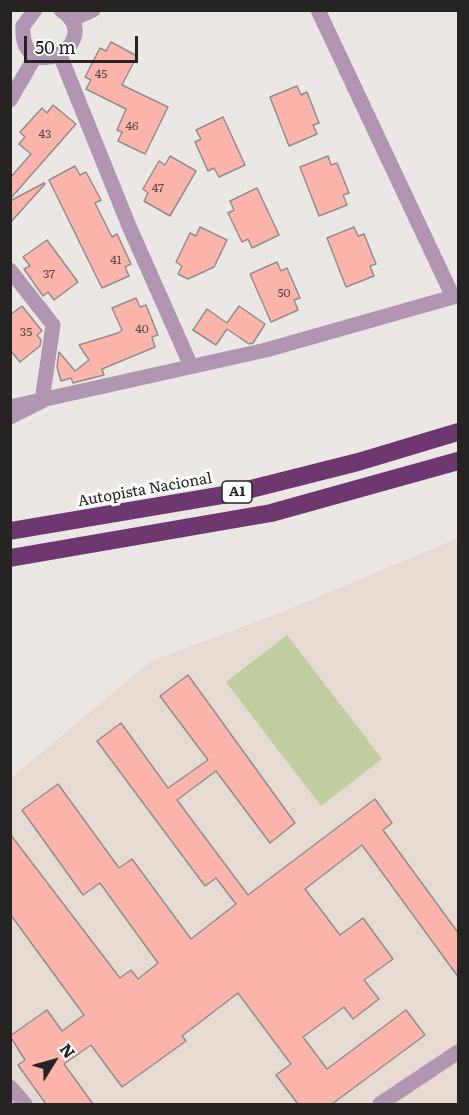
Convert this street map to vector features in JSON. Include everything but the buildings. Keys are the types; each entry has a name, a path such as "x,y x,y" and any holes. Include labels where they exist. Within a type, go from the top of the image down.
{"highway":[{"name":"Autopista Nacional","path":"10,531 235,493 358,462 459,432"},
{"name":"A1","path":"10,558 271,513 459,461"}],"street":[{"path":"35,10 16,36 36,55 44,58 60,55 66,50 74,36 66,15 93,10"},
{"path":"10,407 266,350 453,297 318,10"},
{"path":"10,100 36,55"},
{"path":"60,55 129,226 191,366"},
{"path":"10,270 53,325 42,401"},
{"path":"10,417 42,401"},
{"path":"380,1104 459,1052"},
{"path":"10,1087 25,1104"}],"shaded area":[{"path":"458,538 458,1104 11,1104 11,778 151,661 285,611"}],"green space":[{"path":"287,635 382,759 321,806 226,682"}]}
